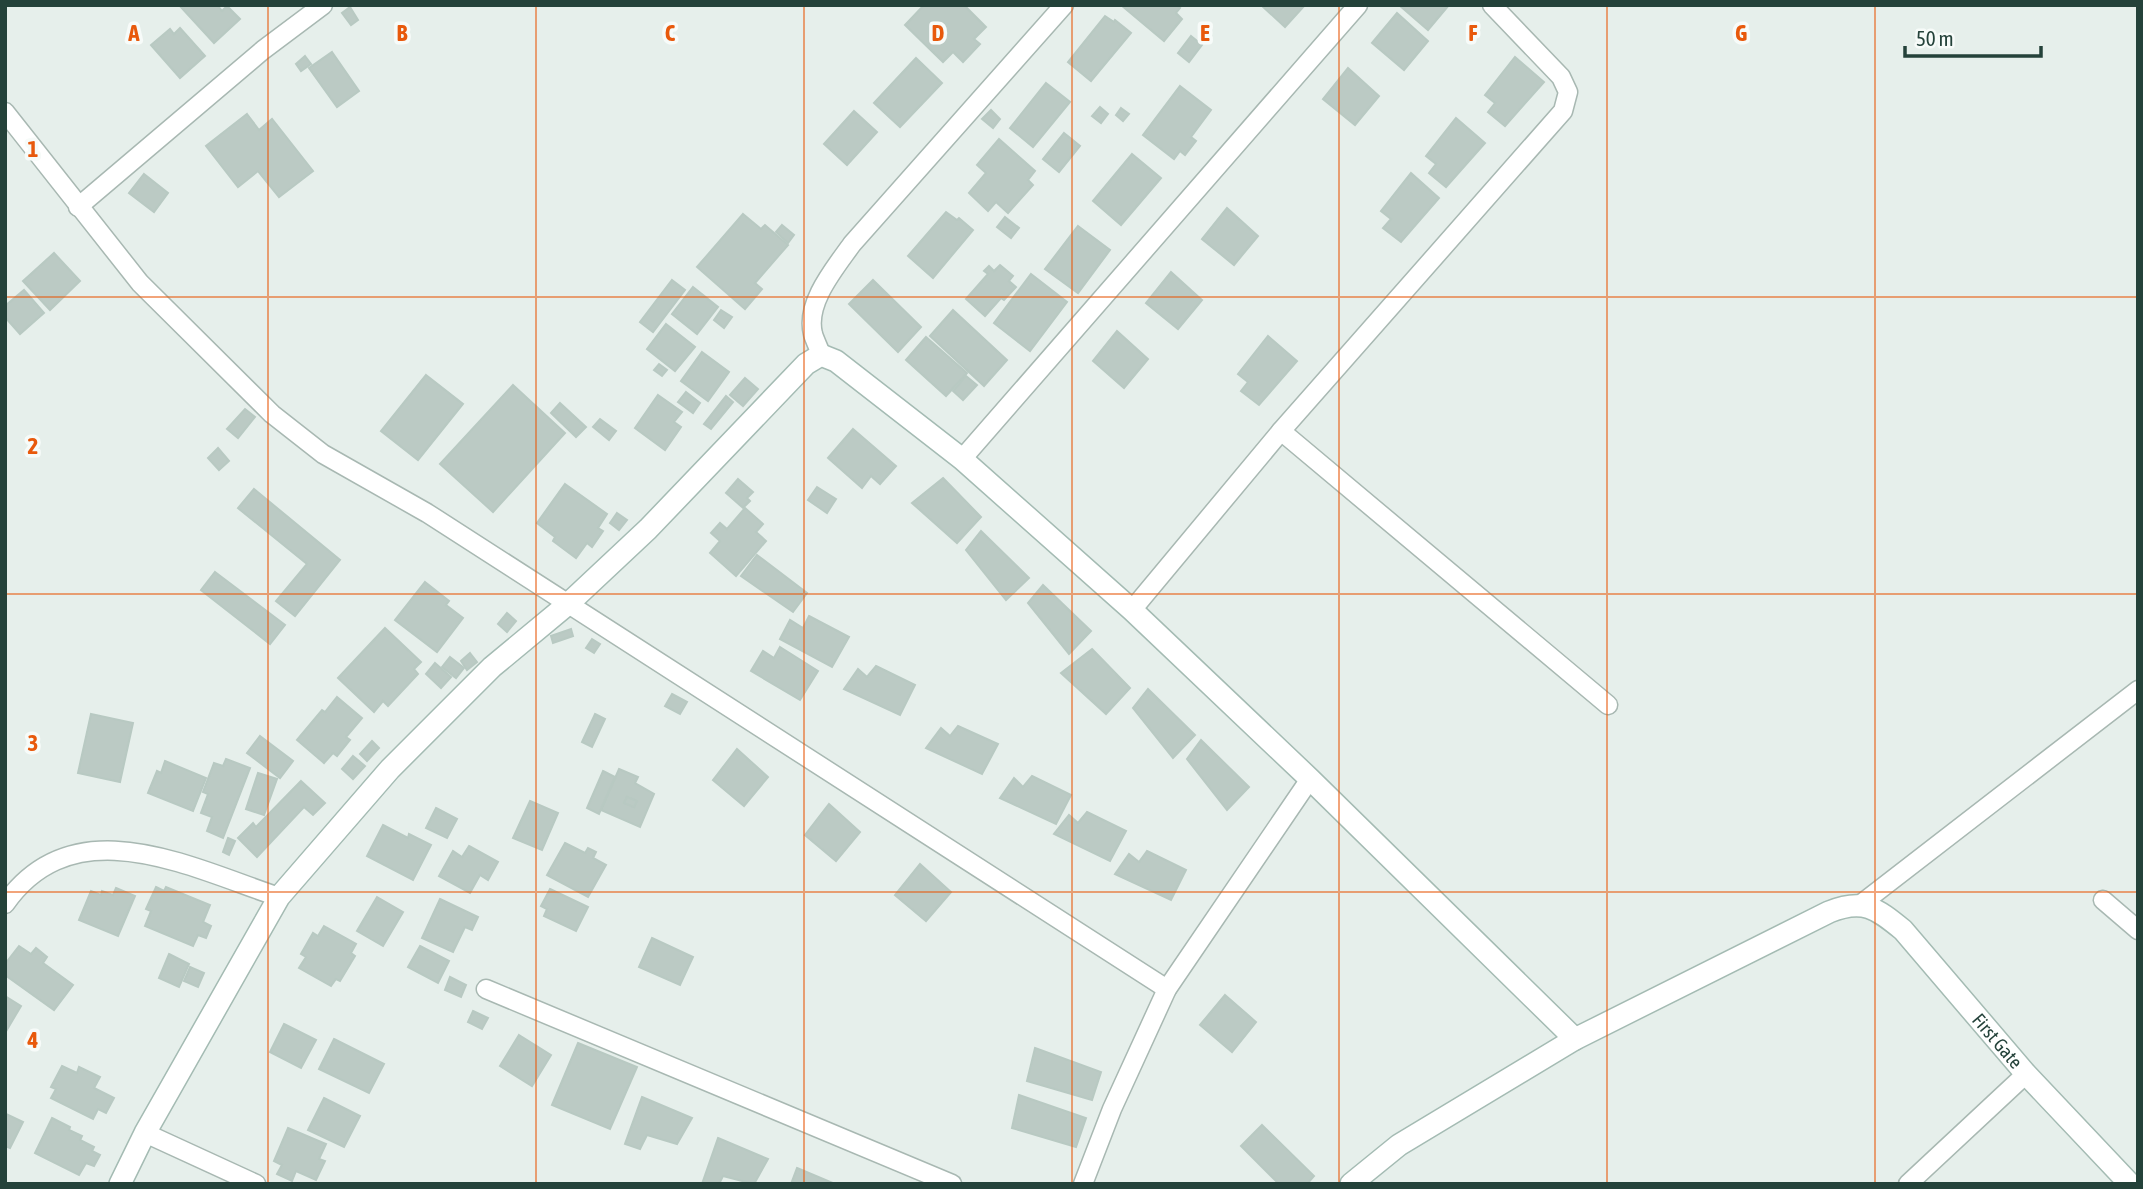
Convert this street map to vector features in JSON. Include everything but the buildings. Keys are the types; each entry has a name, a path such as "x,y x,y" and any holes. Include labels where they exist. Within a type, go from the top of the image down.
{"street":[{"path":"78,207 263,50 323,5"},
{"path":"1064,5 852,244 834,269 813,309 813,332 821,355 836,361 962,458 1132,610 1310,779 1575,1040"},
{"path":"962,458 1358,5"},
{"path":"1132,610 1281,430 1563,111 1569,92 1561,77 1492,5"},
{"path":"5,112 140,283 272,414 323,454 427,513 1167,989"},
{"path":"120,1184 145,1133 279,897 399,760 492,667 568,604 648,528 806,364 821,355"},
{"path":"1281,430 1608,705"},
{"path":"1351,1184 1399,1144 1575,1040 1829,912 1861,904 2138,690"},
{"path":"1083,1184 1112,1109 1167,989 1310,779"},
{"path":"5,904 28,877 49,862 73,853 117,850 158,856 279,897"},
{"path":"2104,900 2138,930"},
{"name":"First Gate","path":"1861,904 1883,913 1903,930 2026,1074 2130,1184"},
{"path":"486,989 952,1184"},
{"path":"1908,1184 2026,1074"},
{"path":"145,1133 256,1184"}]}
